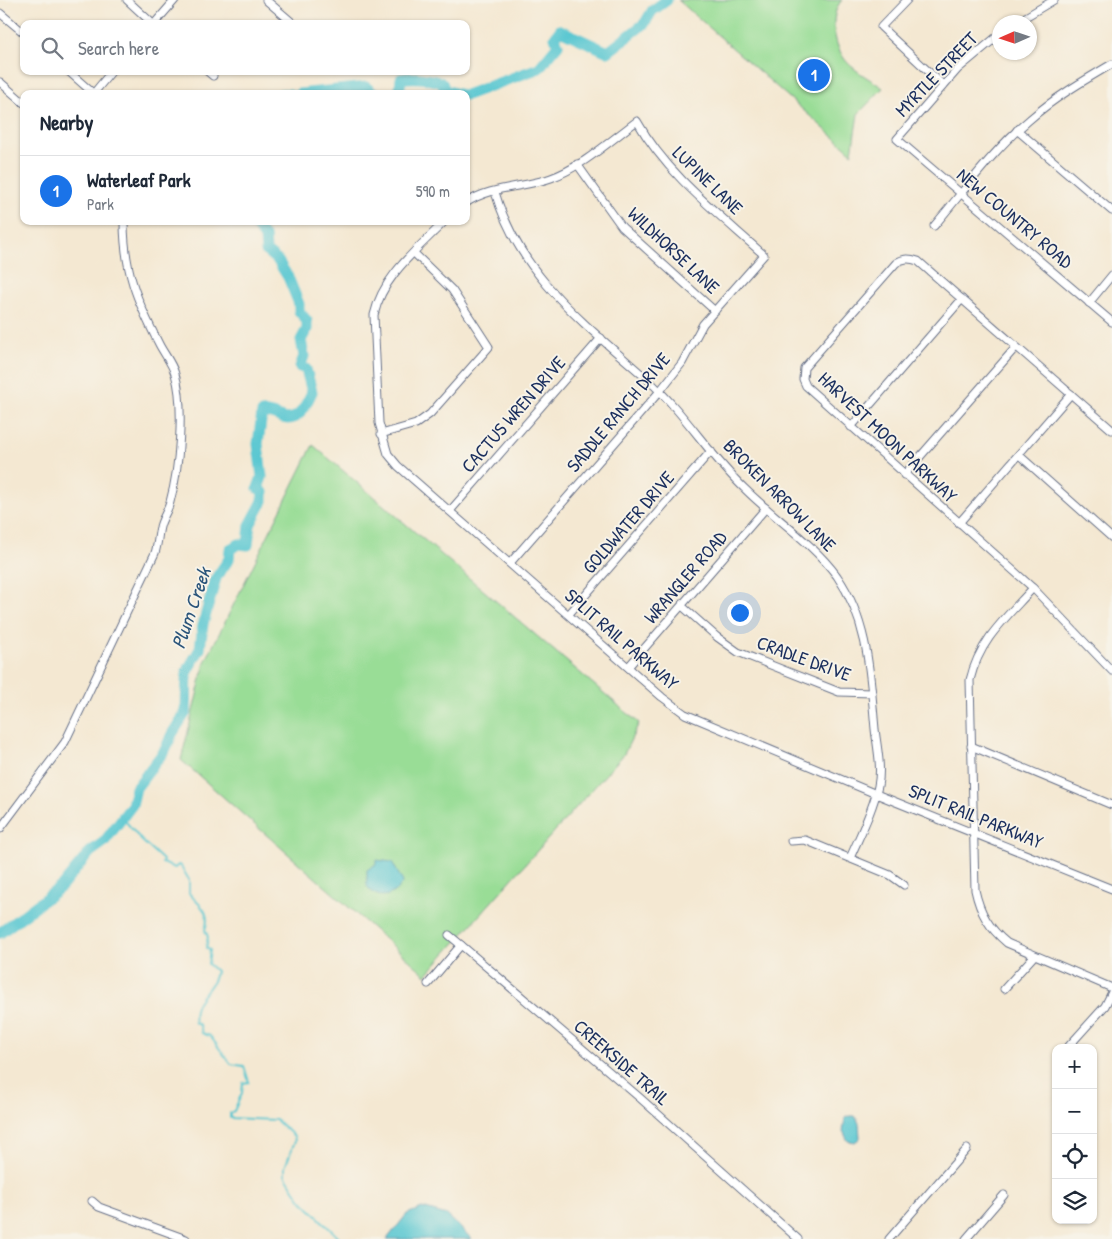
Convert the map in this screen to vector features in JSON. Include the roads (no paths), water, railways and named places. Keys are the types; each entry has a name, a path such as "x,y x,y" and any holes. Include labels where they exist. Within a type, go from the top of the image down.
{"street":[{"path":"126,0 149,20"},
{"path":"158,20 175,0"},
{"path":"266,0 289,20"},
{"path":"907,0 881,27 943,85"},
{"path":"1029,15 1054,0"},
{"path":"0,12 20,30"},
{"name":"MYRTLE STREET","path":"896,139 943,85 972,56 992,40"},
{"path":"934,226 1017,130 1060,96 1112,64"},
{"path":"72,75 89,90"},
{"path":"96,90 109,75"},
{"path":"0,82 20,100"},
{"name":"LUPINE LANE","path":"577,164 637,121 649,143 664,162 764,255"},
{"path":"1017,130 1112,211"},
{"name":"NEW COUNTRY ROAD","path":"896,139 1112,322"},
{"path":"470,201 495,192 552,178 577,164"},
{"name":"WILDHORSE LANE","path":"577,164 622,227 714,311"},
{"name":"BROKEN ARROW LANE","path":"495,192 501,214 514,239 564,306 660,391 745,490 822,559 847,592 863,631 872,693 879,770 876,794 850,858"},
{"path":"0,829 65,742 155,552 160,539 160,528 170,504 178,446 180,408 178,387 175,372 134,292 126,259 124,225"},
{"name":"SPLIT RAIL PARKWAY","path":"441,225 387,283 377,302 374,315 381,434 388,454 398,466 629,666 662,697 685,714 876,794 1112,889"},
{"path":"381,434 416,424 430,414 489,347 452,290 414,253"},
{"name":"SADDLE RANCH DRIVE","path":"510,563 660,391 682,363 695,335 764,255"},
{"name":"HARVEST MOON PARKWAY","path":"1112,430 918,261 904,258 896,263 804,368 803,379 806,386 1033,588 1112,672"},
{"path":"1089,303 1112,275"},
{"path":"850,427 962,299"},
{"name":"CACTUS WREN DRIVE","path":"450,511 600,338"},
{"path":"904,475 1016,347"},
{"path":"959,524 1071,394"},
{"name":"GOLDWATER DRIVE","path":"569,614 711,451"},
{"path":"1019,455 1112,538"},
{"name":"WRANGLER ROAD","path":"629,666 766,508"},
{"path":"1033,588 988,636 974,663 970,680 975,890 979,909 995,933 1007,942 1034,956 1112,988"},
{"name":"CRADLE DRIVE","path":"682,606 717,637 738,652 839,692 872,693"},
{"path":"971,746 1112,804"},
{"path":"791,841 805,840 890,874 904,884"},
{"name":"CREEKSIDE TRAIL","path":"449,935 641,1098 798,1239"},
{"path":"428,984 461,945"},
{"path":"1004,989 1034,956"},
{"path":"1072,1044 1105,1006 1112,992"},
{"path":"889,1239 967,1149"},
{"path":"966,1239 1004,1195"},
{"path":"92,1202 99,1208 186,1239"}],"water":[{"path":"376,860 392,862 403,882 395,891 385,896 376,894 367,886 367,870 376,864"},
{"path":"855,1116 859,1123 860,1138 855,1142 848,1141 843,1131 845,1118"},
{"path":"422,1208 447,1215 472,1239 387,1239 407,1214"}],"waterway":[{"name":"Plum Creek","path":"470,94 539,68 558,45 555,37 560,30 608,52 645,23 652,11 667,0"},
{"name":"Plum Creek","path":"400,90 401,79 406,78 427,79 442,83 445,90"},
{"name":"Plum Creek","path":"337,90 366,87 369,90"},
{"name":"Plum Creek","path":"0,933 62,886 90,852 104,842 132,805 136,788 165,750 172,734 186,712 187,671 200,649 203,624 216,578 229,559 230,549 239,544 248,545 250,525 263,501 263,492 258,488 262,477 258,444 262,413 270,413 288,419 293,418 301,412 312,392 306,369 300,367 304,356 301,340 307,329 307,321 299,311 299,304 288,277 278,261 266,251 265,237 254,225"},
{"path":"122,817 141,840 163,860 162,863 175,868 178,865 181,866 189,880 189,893 203,908 207,917 205,930 208,937 206,948 210,950 208,964 216,971 211,985 196,1007 194,1014 195,1023 200,1025 202,1033 210,1036 231,1064 244,1066 249,1082 243,1083 242,1093 234,1111 230,1113 230,1118 276,1120 294,1136 295,1141 285,1167 285,1175 301,1200 340,1239"}],"place":[{"name":"Waterleaf Park","path":"814,75"}]}
